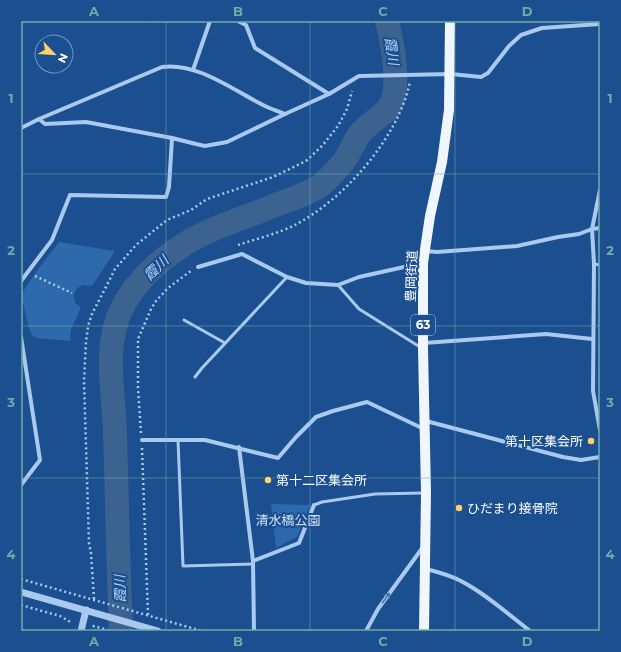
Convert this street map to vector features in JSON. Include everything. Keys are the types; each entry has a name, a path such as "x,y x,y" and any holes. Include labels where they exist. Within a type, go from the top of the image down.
{"main road":[{"name":"豊岡街道","path":"424,631 426,493 422,263 446,134 449,110 451,74 450,21"}],"street":[{"path":"192,70 210,21"},
{"path":"238,21 246,25 255,48 329,94"},
{"path":"39,119 45,124 86,122 172,138 205,146 217,144 227,142 329,94 358,76 451,74 481,77 488,73 509,46 521,35 542,28 600,24"},
{"path":"21,128 162,67 171,66 192,70 221,82 264,106 285,114"},
{"path":"21,281 52,240 70,195 166,197 169,187 172,138"},
{"path":"600,190 592,229 594,264 592,340 593,391 600,426"},
{"path":"424,251 437,252 517,246 579,234 592,229 600,228"},
{"path":"198,267 242,254 287,277 306,283 338,284 359,277 422,263"},
{"path":"423,346 546,334 592,340"},
{"path":"21,337 40,460 21,485"},
{"path":"142,440 205,440 239,447 278,458 316,417 367,402 424,424 562,457 581,460 600,458"},
{"path":"239,447 253,562 254,631"},
{"path":"253,562 299,543 314,505"},
{"path":"366,631 378,609 425,543"},
{"path":"425,568 441,572 461,580 480,592 530,631"},
{"path":"21,592 158,631"},
{"path":"81,631 86,610"}],"lane":[{"path":"594,264 600,265"},
{"path":"195,377 287,277"},
{"path":"338,284 360,309 423,346"},
{"path":"184,320 225,343"},
{"path":"178,440 183,566 253,562"},
{"path":"314,505 322,502 375,494 426,493"}],"path":[{"path":"232,247 291,227 304,220 338,195 355,178 374,155 390,129 408,93 410,74"},
{"path":"96,600 89,544 84,360 88,326 102,293 115,269 127,254 143,238 166,220 191,210 207,200 273,177 306,161 322,146 338,126 347,109 353,80"},
{"path":"147,615 142,440 138,388 138,338 151,309 156,302 168,288 182,276 198,267"},
{"path":"27,272 72,293"},
{"path":"21,579 202,631"},
{"path":"21,605 60,616 72,623"},
{"path":"98,627 111,631"}],"green space":[{"path":"59,242 115,251 92,286 83,285 75,292 75,303 81,307 71,330 70,341 37,338 32,335 28,325 22,298 22,293"},
{"name":"清水橋公園","path":"271,504 310,505 297,537 276,548"}],"waterway":[{"name":"霞川","path":"121,631 115,433 111,371 112,340 121,310 128,298 145,276 166,257 189,241 229,223 299,196 320,186 326,181 344,161 362,131 387,110 392,102 395,67 387,21"}],"place":[{"name":"第十区集会所","path":"591,441"},
{"name":"第十二区集会所","path":"268,480"},
{"name":"ひだまり接骨院","path":"459,508"}]}
